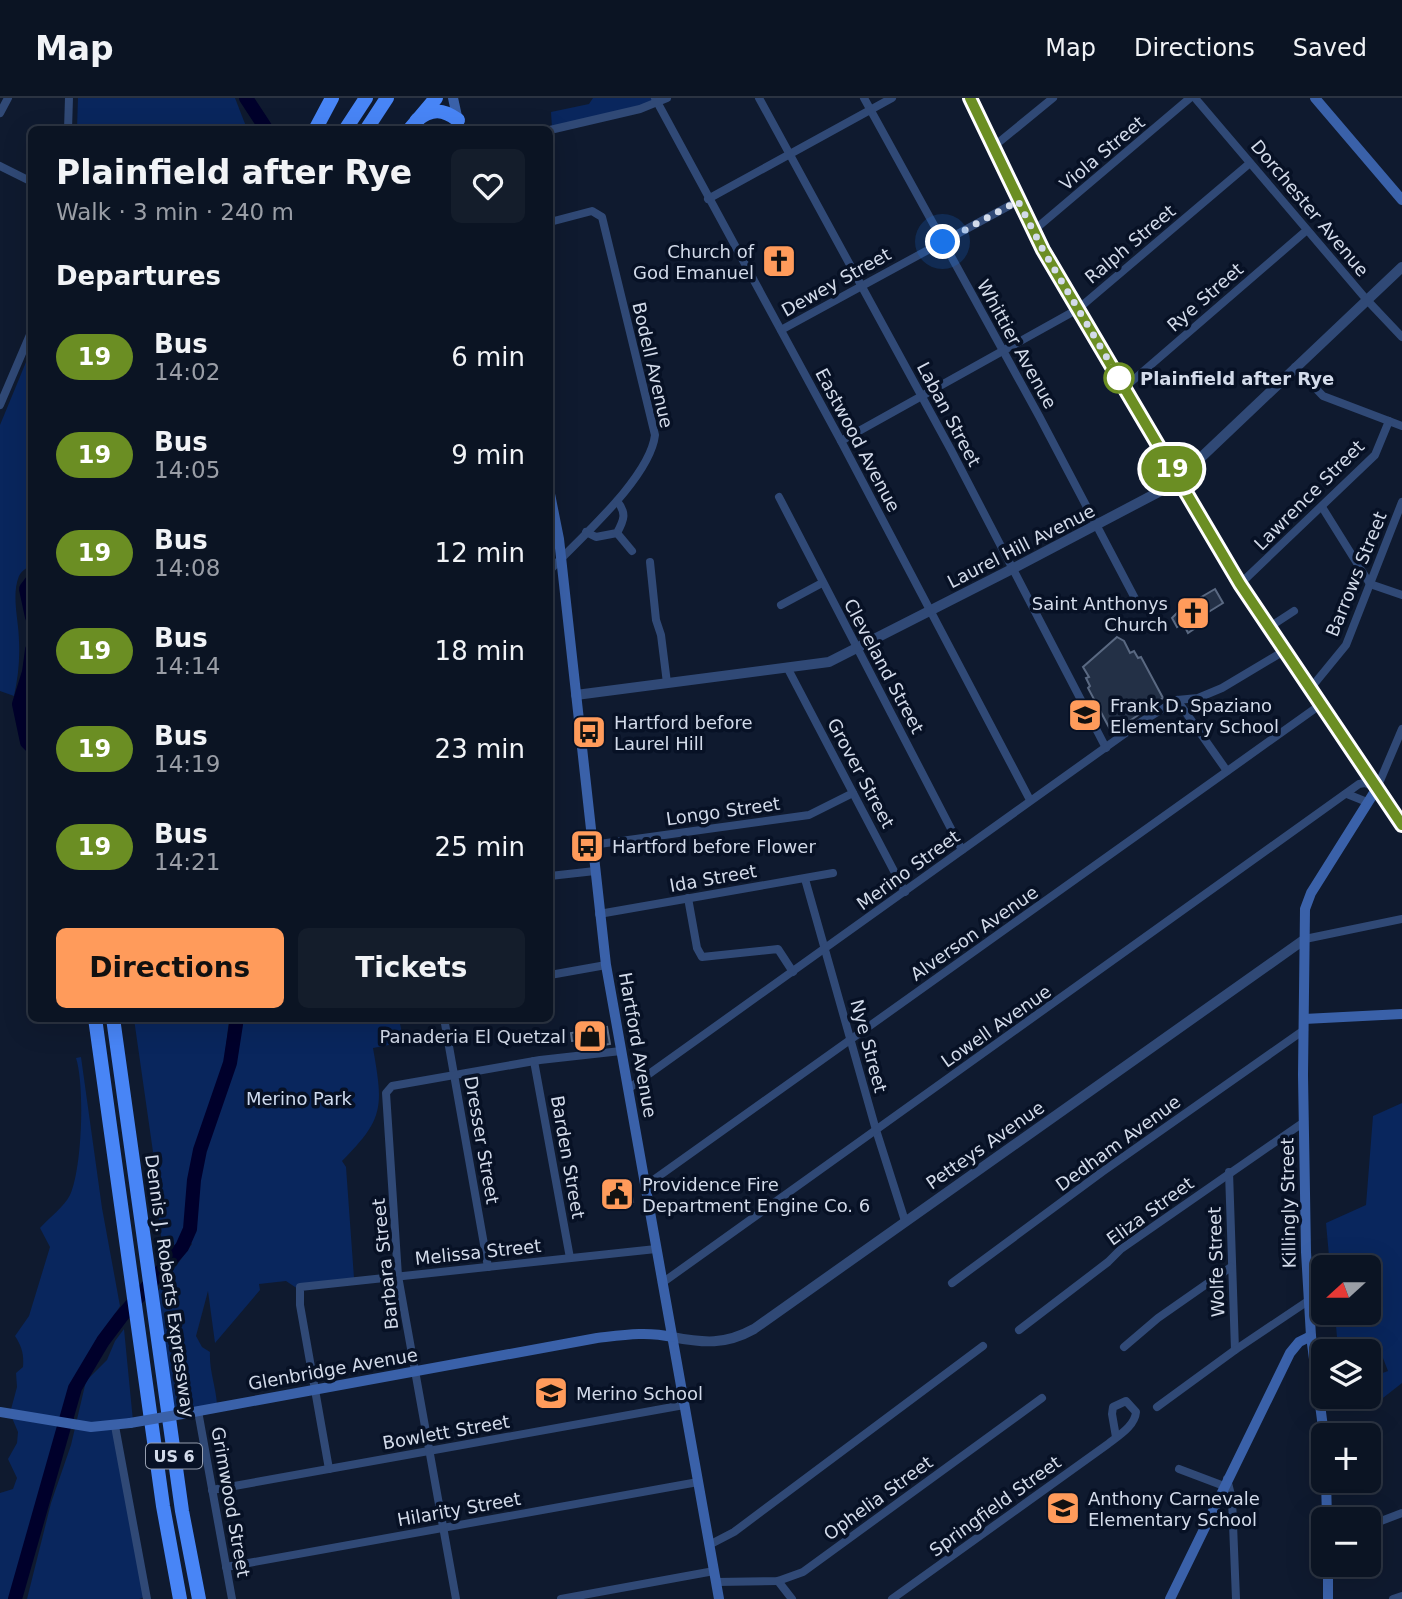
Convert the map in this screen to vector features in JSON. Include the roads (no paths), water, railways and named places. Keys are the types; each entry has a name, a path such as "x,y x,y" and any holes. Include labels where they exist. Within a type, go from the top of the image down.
{"highway":[{"path":"317,126 331,98"},
{"path":"348,126 366,98"},
{"path":"369,126 387,98"},
{"path":"413,125 436,98"},
{"path":"413,125 436,110 445,112 459,125"},
{"name":"US 6","path":"96,1022 166,1526 180,1599"},
{"name":"Dennis J. Roberts Expressway","path":"114,1022 187,1540 199,1599"}],"main road":[{"path":"453,98 459,125"},
{"path":"970,98 1033,231 1240,584 1402,825"},
{"path":"1315,98 1402,200"},
{"name":"Hartford Avenue","path":"553,511 561,558 606,965 719,1599"},
{"name":"Killingly Street","path":"1322,1423 1308,1301 1304,1122 1306,909 1311,893 1377,788"},
{"path":"1304,1025 1402,1013"},
{"name":"Glenbridge Avenue","path":"0,1412 91,1427 115,1426 597,1338 635,1334 672,1337"},
{"path":"1170,1599 1290,1353 1299,1342 1311,1336"},
{"path":"1328,1577 1328,1599"}],"street":[{"path":"0,113 8,98"},
{"path":"68,126 69,98"},
{"path":"553,129 667,98"},
{"name":"Laban Street","path":"759,98 1014,568 1107,748"},
{"name":"Whittier Avenue","path":"864,98 1004,352 1139,606"},
{"path":"708,199 892,98"},
{"path":"993,147 1053,98"},
{"name":"Dorchester Avenue","path":"1193,98 1402,337"},
{"name":"Viola Street","path":"1033,231 1193,98"},
{"name":"Eastwood Avenue","path":"656,101 841,442 1030,800"},
{"name":"Ralph Street","path":"841,442 1078,309 1250,163"},
{"path":"0,166 28,180"},
{"name":"Dewey Street","path":"781,330 1018,201"},
{"name":"Bodell Avenue","path":"553,221 589,212 600,215 655,435 645,459 617,501 553,567"},
{"name":"Rye Street","path":"1124,388 1307,230"},
{"name":"Laurel Hill Avenue","path":"576,695 829,662 1097,525 1178,479 1402,267"},
{"path":"0,405 28,339"},
{"path":"1295,367 1323,396 1402,426"},
{"name":"Lawrence Street","path":"1240,584 1375,455 1389,421"},
{"name":"Cleveland Street","path":"779,496 962,850"},
{"path":"617,501 624,511 624,520 617,533"},
{"name":"Barrows Street","path":"1310,689 1346,645 1402,502"},
{"path":"1322,507 1370,583 1402,595"},
{"path":"586,533 596,537 617,533"},
{"path":"617,533 632,551"},
{"path":"650,562 656,620 661,635 667,683"},
{"path":"781,605 822,583"},
{"path":"1268,628 1294,611"},
{"name":"Merino Street","path":"628,1089 825,950 1030,800 1177,700 1198,698 1284,651"},
{"name":"Grover Street","path":"788,669 905,892"},
{"path":"1177,700 1227,771"},
{"name":"Alverson Avenue","path":"645,1185 1320,705"},
{"path":"1377,788 1402,729"},
{"name":"Lowell Avenue","path":"662,1283 1359,784 1365,783 1377,788"},
{"name":"Longo Street","path":"592,845 809,816 853,793"},
{"path":"1347,794 1367,802"},
{"path":"553,876 595,871"},
{"name":"Ida Street","path":"599,914 832,873"},
{"name":"Nye Street","path":"804,879 905,1221"},
{"path":"688,898 697,948 702,957 778,949 793,972"},
{"path":"1305,939 1402,919"},
{"name":"Petteys Avenue","path":"672,1337 715,1343 745,1334 1305,939"},
{"path":"553,974 606,965"},
{"name":"Dresser Street","path":"445,1022 488,1267"},
{"name":"Dedham Avenue","path":"952,1283 1304,1025"},
{"path":"454,1075 534,1061 621,1051"},
{"name":"Barden Street","path":"534,1061 570,1258"},
{"name":"Barbara Street","path":"454,1075 393,1086 388,1089 386,1095 398,1276 456,1599"},
{"name":"Eliza Street","path":"1019,1330 1121,1249 1304,1122"},
{"name":"Wolfe Street","path":"1229,1172 1235,1350"},
{"name":"Melissa Street","path":"315,1390 299,1297 300,1287 656,1249"},
{"path":"1124,1347 1158,1318 1231,1267"},
{"path":"1157,1407 1308,1301"},
{"path":"709,1545 734,1532 983,1346"},
{"path":"315,1390 329,1469"},
{"name":"Ophelia Street","path":"561,1599 715,1577 778,1581 803,1572 1042,1398"},
{"name":"Bowlett Street","path":"212,1490 684,1405"},
{"name":"Grimwood Street","path":"193,1412 212,1490 232,1599"},
{"path":"115,1426 147,1599"},
{"name":"Springfield Street","path":"892,1599 1116,1437"},
{"path":"1179,1469 1225,1482 1232,1499 1236,1599"},
{"name":"Hilarity Street","path":"226,1567 698,1482"},
{"path":"1381,1520 1402,1513"},
{"path":"778,1581 792,1599"},
{"path":"1393,1599 1402,1596"}],"waterway":[{"path":"246,98 264,126"},
{"path":"28,586 28,598"},
{"path":"28,675 19,704 28,743"},
{"path":"15,1599 75,1388 103,1341 182,1247 190,1229 194,1180 200,1150 230,1063 236,1022"}],"place":[{"name":"Church of God Emanuel","path":"779,261"},
{"name":"Plainfield after Rye","path":"1119,378"},
{"name":"Saint Anthonys Church","path":"1193,613"},
{"name":"Frank D. Spaziano Elementary School","path":"1085,715"},
{"name":"Hartford before Laurel Hill","path":"589,732"},
{"name":"Hartford before Flower","path":"587,846"},
{"name":"Panaderia El Quetzal","path":"590,1036"},
{"name":"Providence Fire Department Engine Co. 6","path":"617,1194"},
{"name":"Merino School","path":"551,1393"},
{"name":"Anthony Carnevale Elementary School","path":"1063,1508"}],"park label":[{"name":"Merino Park","path":"299,1098"}]}
